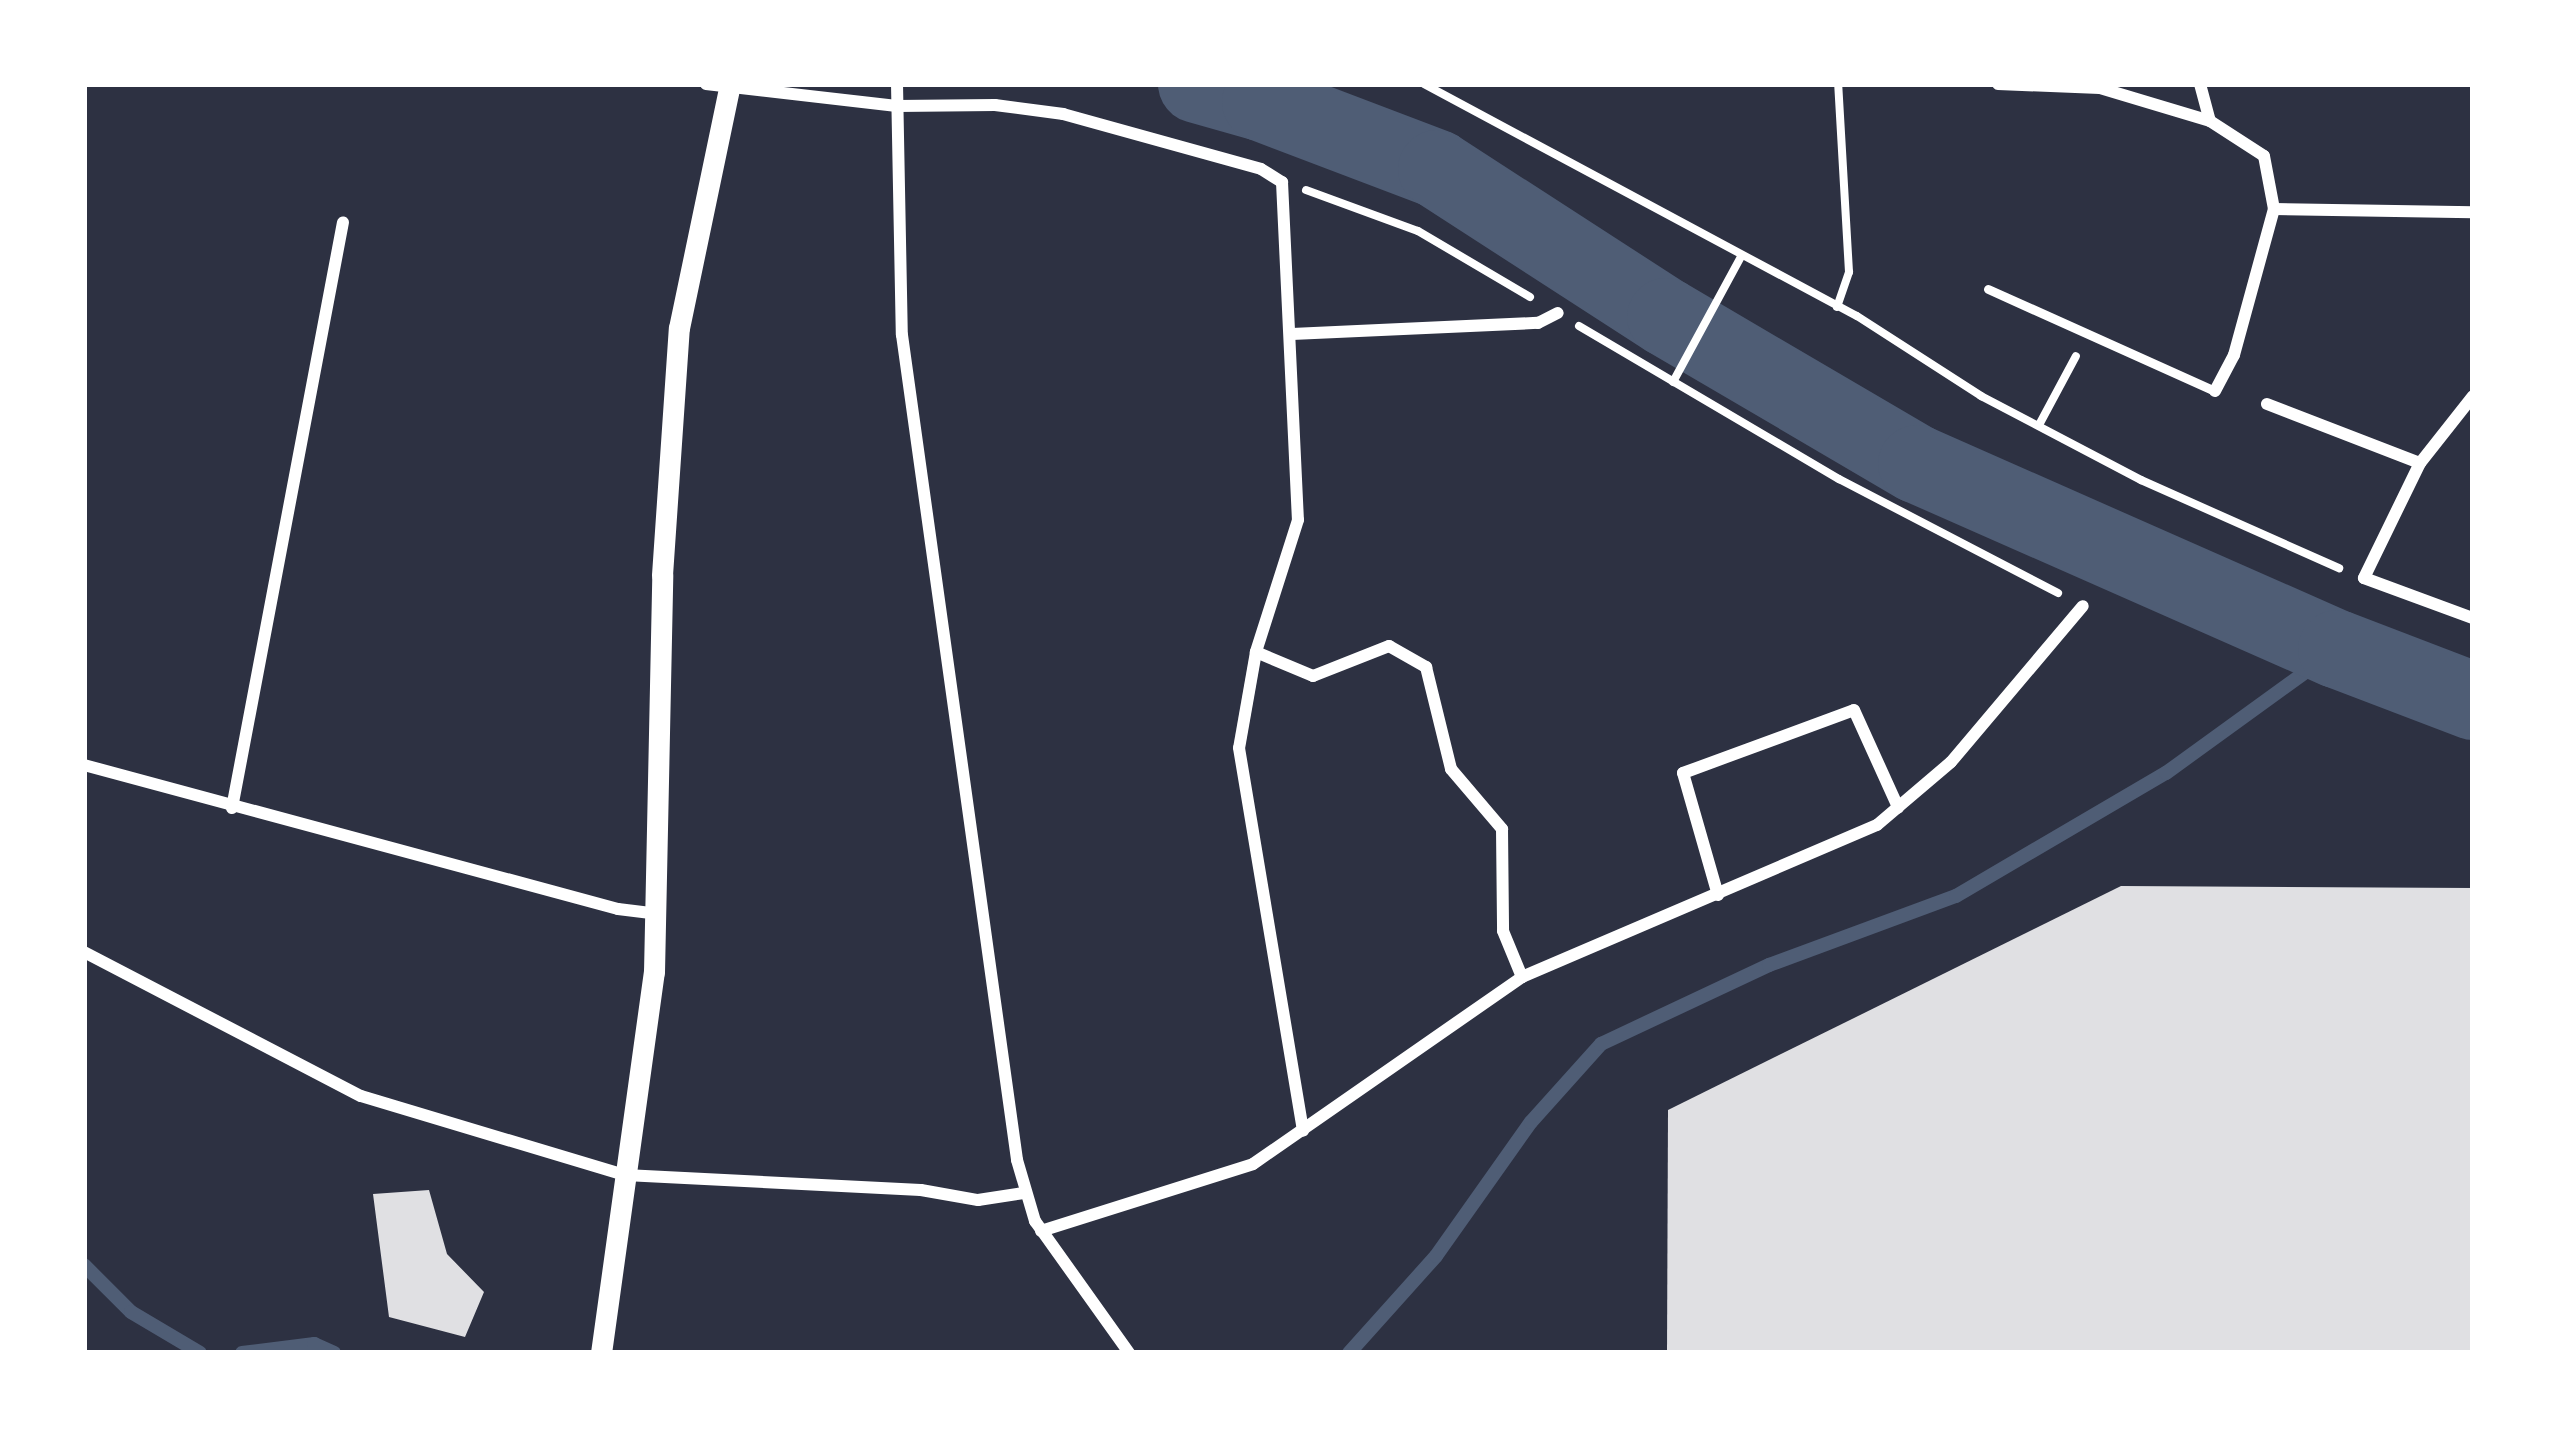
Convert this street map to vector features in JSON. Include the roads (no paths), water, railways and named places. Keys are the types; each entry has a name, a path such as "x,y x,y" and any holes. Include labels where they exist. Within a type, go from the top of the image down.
{"street":[{"path":"706,84 897,106 995,104 1063,114 1261,170 1282,182 1298,520 1256,652 1239,748 1303,1130"},
{"path":"1998,84 2100,88 2210,121 2264,156 2274,209 2234,355 2215,391"},
{"path":"2200,84 2210,121"},
{"path":"601,1353 657,914 668,442 679,328 730,86"},
{"path":"897,87 902,335 1022,1192 1041,1231 1129,1353"},
{"path":"2274,209 2473,212"},
{"path":"232,808 343,222"},
{"path":"1292,334 1538,322 1558,313"},
{"path":"2473,396 2420,463 2364,578 2473,618"},
{"path":"2267,404 2420,463"},
{"path":"1041,1231 1253,1164 1522,977 1877,825 1951,762 2084,606"},
{"path":"1256,652 1312,676 1389,646 1426,667 1451,769 1502,830 1503,932 1522,977"},
{"path":"1718,895 1683,773 1854,710 1898,808"},
{"path":"84,767 618,909 657,914"},
{"path":"84,952 361,1096 625,1175 921,1190 978,1200 1022,1192"}],"lane":[{"path":"1988,289 2215,391"}],"waterway":[{"path":"1197,84 1261,102 1437,169 1666,317 1917,464 2337,649 2473,701"},
{"path":"1349,1353 1436,1256 1531,1122 1601,1044 1769,965 1956,896 2166,773 2337,649"},
{"path":"84,1265 131,1312 200,1353"},
{"path":"242,1353 314,1344 334,1353"}]}
